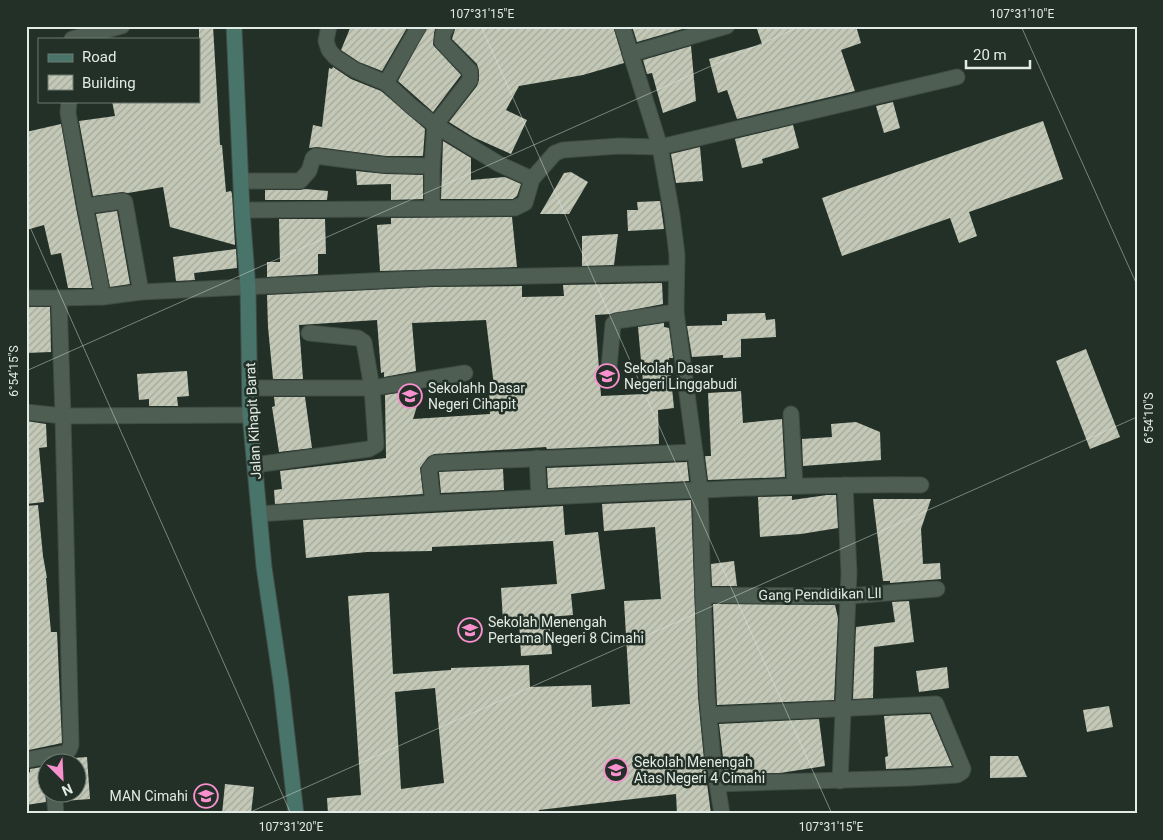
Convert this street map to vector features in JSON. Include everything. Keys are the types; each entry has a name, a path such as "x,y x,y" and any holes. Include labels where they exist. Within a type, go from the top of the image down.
{"street":[{"path":"76,38 122,26"},
{"name":"Jalan Kihapit Barat","path":"234,26 237,130 248,288 250,415 264,568 281,682 296,814"},
{"path":"329,26 326,41 329,50 335,57 355,70 386,83 435,125 499,164 532,179"},
{"path":"386,83 419,26"},
{"path":"432,209 432,166 435,125 470,80 471,75 470,71 442,42 447,26"},
{"path":"622,26 660,147 673,223 677,255 676,312 700,490 709,715 722,814"},
{"path":"630,54 727,26"},
{"path":"242,210 515,208 525,203 532,179 555,153 564,150 619,146 660,147 957,77"},
{"path":"69,102 68,113 103,297"},
{"path":"241,181 300,181 309,171 313,158 316,156 385,165 432,166"},
{"path":"85,206 123,200 125,202 141,292"},
{"path":"26,298 103,297 141,292 432,278 676,273"},
{"path":"59,298 72,736 69,750 66,752"},
{"path":"608,378 613,324 616,321 676,312"},
{"path":"255,465 369,449 376,445 372,388 364,342 358,338 309,333"},
{"path":"250,388 372,388 465,373"},
{"path":"26,412 63,416 250,415"},
{"path":"791,414 795,486"},
{"path":"433,502 429,470 435,463 695,452"},
{"path":"537,458 539,497"},
{"path":"840,781 849,596 845,485"},
{"path":"259,514 539,497 795,486 921,485"},
{"name":"Gang Pendidikan Lll","path":"703,595 849,596 937,590"},
{"path":"709,715 936,704 963,769 957,775 840,781 717,784"}],"building":[{"path":"199,26 213,26 220,145 222,145 226,192 231,191 232,194 235,245 170,227 163,187 93,196 79,121 115,116 112,102 200,102"},
{"path":"351,26 408,26 382,71 359,62 341,50"},
{"path":"428,26 436,26 433,45 461,75 433,112 398,81"},
{"path":"456,26 613,26 624,63 583,75 519,86 506,110 527,120 511,154 473,137 449,122 477,86 479,80 477,64 452,39"},
{"path":"632,26 689,26 689,27 637,42"},
{"path":"756,26 856,26 861,43 841,50 855,91 737,119 727,90 718,93 709,59 762,44"},
{"path":"691,46 696,101 663,113 652,73 647,74 643,60"},
{"path":"333,67 351,79 381,91 425,129 423,156 386,156 317,147 309,148 313,125 322,127 329,68 332,69"},
{"path":"893,102 900,128 884,133 876,106"},
{"path":"1043,121 1063,179 969,212 977,236 959,243 950,218 842,256 822,198"},
{"path":"61,124 92,288 68,288 61,253 51,255 44,225 26,230 26,132"},
{"path":"793,125 799,148 762,159 763,163 742,168 735,139"},
{"path":"443,141 471,158 471,180 505,177 521,184 517,196 513,199 441,199"},
{"path":"700,147 703,181 676,183 671,154"},
{"path":"356,171 423,175 423,199 391,200 391,184 357,185"},
{"path":"571,172 588,182 569,214 540,214 564,173"},
{"path":"305,189 328,191 327,200 265,200 265,190"},
{"path":"660,201 664,229 628,231 627,210 638,210 637,202"},
{"path":"117,211 130,284 110,287 96,214"},
{"path":"512,217 517,267 380,271 377,225 391,224 391,218"},
{"path":"279,219 325,219 326,254 318,254 318,274 267,277 267,262 280,262"},
{"path":"618,234 614,265 582,266 582,236"},
{"path":"236,249 237,268 194,273 195,280 176,281 173,257"},
{"path":"662,283 663,304 611,314 595,315 601,396 644,394 638,327 664,323 664,327 669,328 673,358 669,358 674,408 658,410 659,444 547,449 546,447 434,454 428,457 420,468 423,494 275,504 274,490 282,489 280,471 386,458 385,395 417,390 418,403 413,419 490,414 489,395 495,394 486,320 412,323 416,371 384,377 384,372 381,373 377,320 299,325 303,379 273,379 267,295 432,287 522,286 522,297 564,296 563,285"},
{"path":"26,307 50,307 51,352 26,353"},
{"path":"765,313 766,320 775,319 776,337 741,339 741,357 723,358 723,355 692,357 687,326 722,325 722,321 727,321 727,314"},
{"path":"1086,349 1120,437 1090,449 1056,361"},
{"path":"187,371 189,396 177,397 178,406 149,406 149,399 139,400 137,374"},
{"path":"741,391 743,423 782,419 785,477 708,480 705,456 711,456 708,393"},
{"path":"274,397 305,397 312,448 279,452 272,407 275,406"},
{"path":"26,421 46,424 47,447 39,448 44,502 26,504"},
{"path":"856,422 880,432 881,460 803,466 802,439 832,437 831,424"},
{"path":"687,462 689,481 548,488 547,468"},
{"path":"503,469 504,490 441,493 439,472"},
{"path":"836,495 838,528 801,534 760,537 758,497 792,496 792,500"},
{"path":"873,499 931,499 921,529 923,564 940,563 941,579 890,583 890,581 883,581"},
{"path":"691,500 698,697 711,814 677,814 676,794 539,810 538,814 508,814 487,811 487,814 328,814 327,798 361,795 348,596 389,593 393,674 451,670 451,668 529,665 530,687 591,685 592,707 630,704 624,601 661,599 655,527 604,531 602,504","holes":["435,688 444,783 401,789 395,692"]},
{"path":"38,505 47,578 51,632 57,632 62,743 29,750 28,741 26,741 26,506"},
{"path":"563,506 565,535 598,532 605,589 571,594 573,615 549,617 552,654 521,656 519,620 503,621 501,588 557,584 553,541 432,547 432,551 367,552 306,558 303,520"},
{"path":"734,561 737,586 712,586 711,564"},
{"path":"909,601 914,642 874,647 873,698 853,699 856,627 895,622 892,602"},
{"path":"713,604 835,605 838,618 834,700 717,705"},
{"path":"947,667 949,688 919,692 916,671"},
{"path":"1109,706 1113,727 1087,732 1083,710"},
{"path":"930,714 952,766 886,769 885,757 888,756 884,716"},
{"path":"819,719 825,766 780,773 725,774 719,724"},
{"path":"990,756 1018,756 1027,777 990,778"},
{"path":"38,768 38,802 46,802 26,805 26,773 30,772 30,769"},
{"path":"88,771 90,799 88,799"},
{"path":"225,784 254,787 251,814 222,814"}],"place":[{"name":"Sekolah Dasar Negeri Linggabudi","path":"607,376"},
{"name":"Sekolahh Dasar Negeri Cihapit","path":"410,396"},
{"name":"Sekolah Menengah Pertama Negeri 8 Cimahi","path":"470,630"},
{"name":"Sekolah Menengah Atas Negeri 4 Cimahi","path":"616,770"},
{"name":"MAN Cimahi","path":"206,796"}]}
